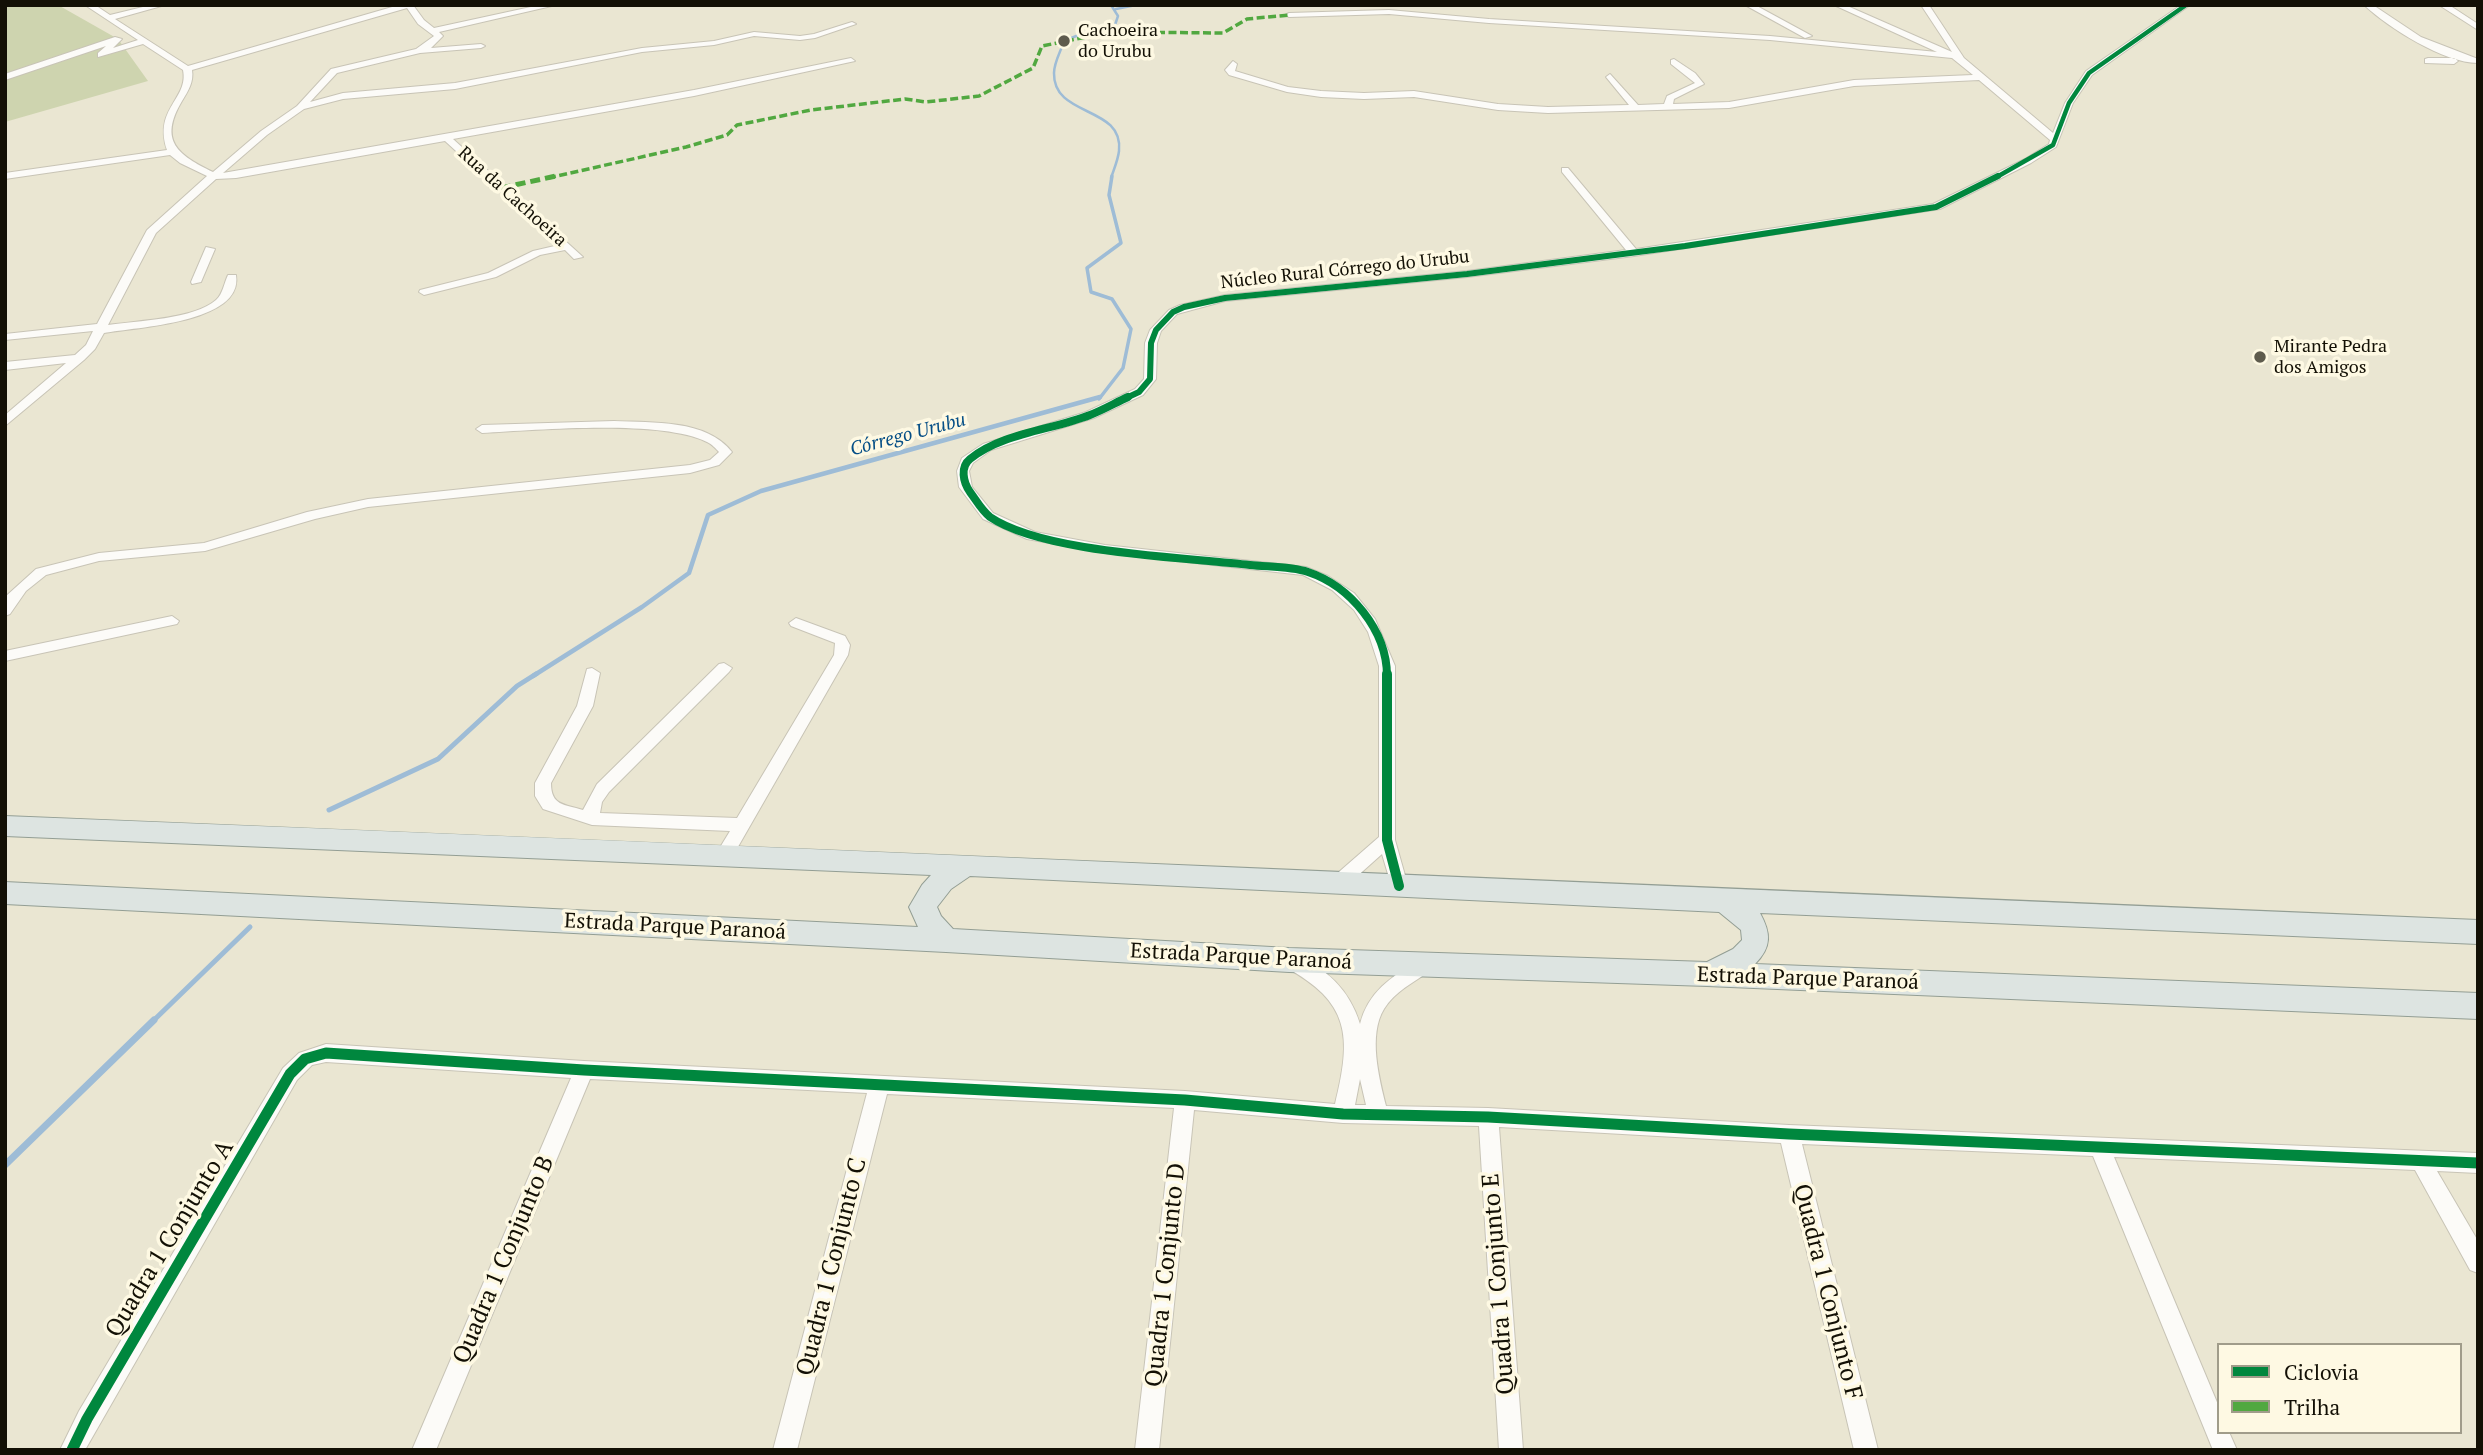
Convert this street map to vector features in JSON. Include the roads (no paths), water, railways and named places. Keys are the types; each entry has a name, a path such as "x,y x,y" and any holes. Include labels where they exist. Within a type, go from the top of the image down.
{"main road":[{"path":"5,826 725,854 1725,901 2478,932"},
{"path":"946,940 930,923 923,907 929,893 939,882 969,865"},
{"name":"Estrada Parque Paranoá","path":"5,893 1289,960 1707,974 2478,1006"},
{"path":"1707,974 1746,958 1757,943 1756,931 1751,921 1739,909 1725,901"}],"street":[{"path":"89,5 187,69 190,79 165,125 164,135 172,152 183,161 214,176 259,173 447,138 466,132 694,93 851,61"},
{"path":"109,18 161,5"},
{"path":"187,69 408,5 421,22 439,36 436,41 419,51"},
{"path":"434,31 552,5"},
{"path":"1749,5 1775,21 1823,43"},
{"path":"1838,5 1957,57"},
{"path":"1925,5 1957,57 2055,139 2069,103 2089,73 2186,5"},
{"path":"2368,5 2398,30 2421,42 2477,61"},
{"path":"2443,5 2478,28"},
{"path":"1289,15 1389,12 1823,43 1957,57"},
{"path":"300,108 343,96 481,82 642,50 714,43 754,34 800,38 816,36 852,24"},
{"path":"5,77 118,39 101,55 144,41"},
{"path":"5,422 91,347 151,232 264,133 300,108 336,70 419,51 481,46"},
{"path":"2428,61 2477,61"},
{"path":"1672,108 1668,104 1670,98 1700,84 1674,62"},
{"path":"1233,64 1230,70 1233,73 1287,89 1364,96 1414,94 1528,110 1672,108 1757,102 1854,83 1923,78 1981,78"},
{"path":"1610,77 1637,109"},
{"name":"Rua da Cachoeira","path":"447,138 578,257"},
{"name":"Núcleo Rural Córrego do Urubu","path":"1399,886 1387,840 1387,666 1380,640 1365,614 1349,595 1335,582 1306,571 1105,549 1032,536 988,516 976,503 966,487 963,471 967,461 986,447 1004,439 1090,415 1139,392 1150,379 1151,343 1156,330 1173,312 1184,307 1250,295 1421,279 1634,253 1729,240 1840,220 1922,211 1953,200 2028,161 2053,145 2055,139"},
{"path":"5,176 172,152"},
{"path":"1565,170 1634,253"},
{"path":"424,292 492,275 537,253 566,247"},
{"path":"196,282 210,249"},
{"path":"5,337 165,319 214,306 228,292 232,277"},
{"path":"5,366 80,358"},
{"path":"5,611 21,588 41,572 89,559 205,548 312,515 378,501 690,470 712,464 722,459 726,452 719,441 695,432 660,426 482,429"},
{"path":"5,656 172,621"},
{"path":"725,854 841,655 843,645 840,640 796,623"},
{"path":"592,819 590,809 603,788 724,668"},
{"path":"592,673 585,706 543,783 543,796 549,806 592,819 741,825"},
{"path":"1338,883 1387,840"},
{"path":"1289,960 1323,980 1349,1011 1354,1035 1353,1063 1343,1114"},
{"path":"1379,1116 1370,1080 1368,1023 1377,1004 1394,985 1426,965"},
{"name":"Quadra 1 Conjunto A","path":"72,1450 87,1419 298,1063 310,1055 326,1053 584,1070"},
{"path":"584,1070 1185,1100 1379,1116 1488,1117 1789,1134 2478,1163"},
{"name":"Quadra 1 Conjunto B","path":"424,1450 584,1070"},
{"name":"Quadra 1 Conjunto C","path":"785,1450 879,1085"},
{"name":"Quadra 1 Conjunto D","path":"1147,1450 1185,1100"},
{"name":"Quadra 1 Conjunto E","path":"1488,1117 1511,1450"},
{"name":"Quadra 1 Conjunto F","path":"1789,1134 1866,1450"},
{"path":"2099,1146 2217,1431"},
{"path":"2420,1160 2478,1262"}],"waterway":[{"name":"Córrego Urubu","path":"1111,5 1118,16 1114,28 1086,32 1064,41 1054,73 1057,87 1064,98 1100,118 1111,126 1118,136 1119,151 1111,178"},
{"name":"Córrego Urubu","path":"1116,9 1136,5"},
{"name":"Córrego Urubu","path":"1099,399 1123,368 1131,329 1112,299 1091,292 1087,268 1121,243 1109,195 1112,176"},
{"name":"Córrego Urubu","path":"533,676 642,607 689,573 708,515 761,491 1100,397"},
{"name":"Córrego Urubu","path":"329,810 438,759 517,686 536,674"},
{"path":"152,1022 250,927"},
{"path":"5,1165 154,1020"}],"place":[{"name":"Cachoeira do Urubu","path":"1064,41"},
{"name":"Mirante Pedra dos Amigos","path":"2260,357"}]}
